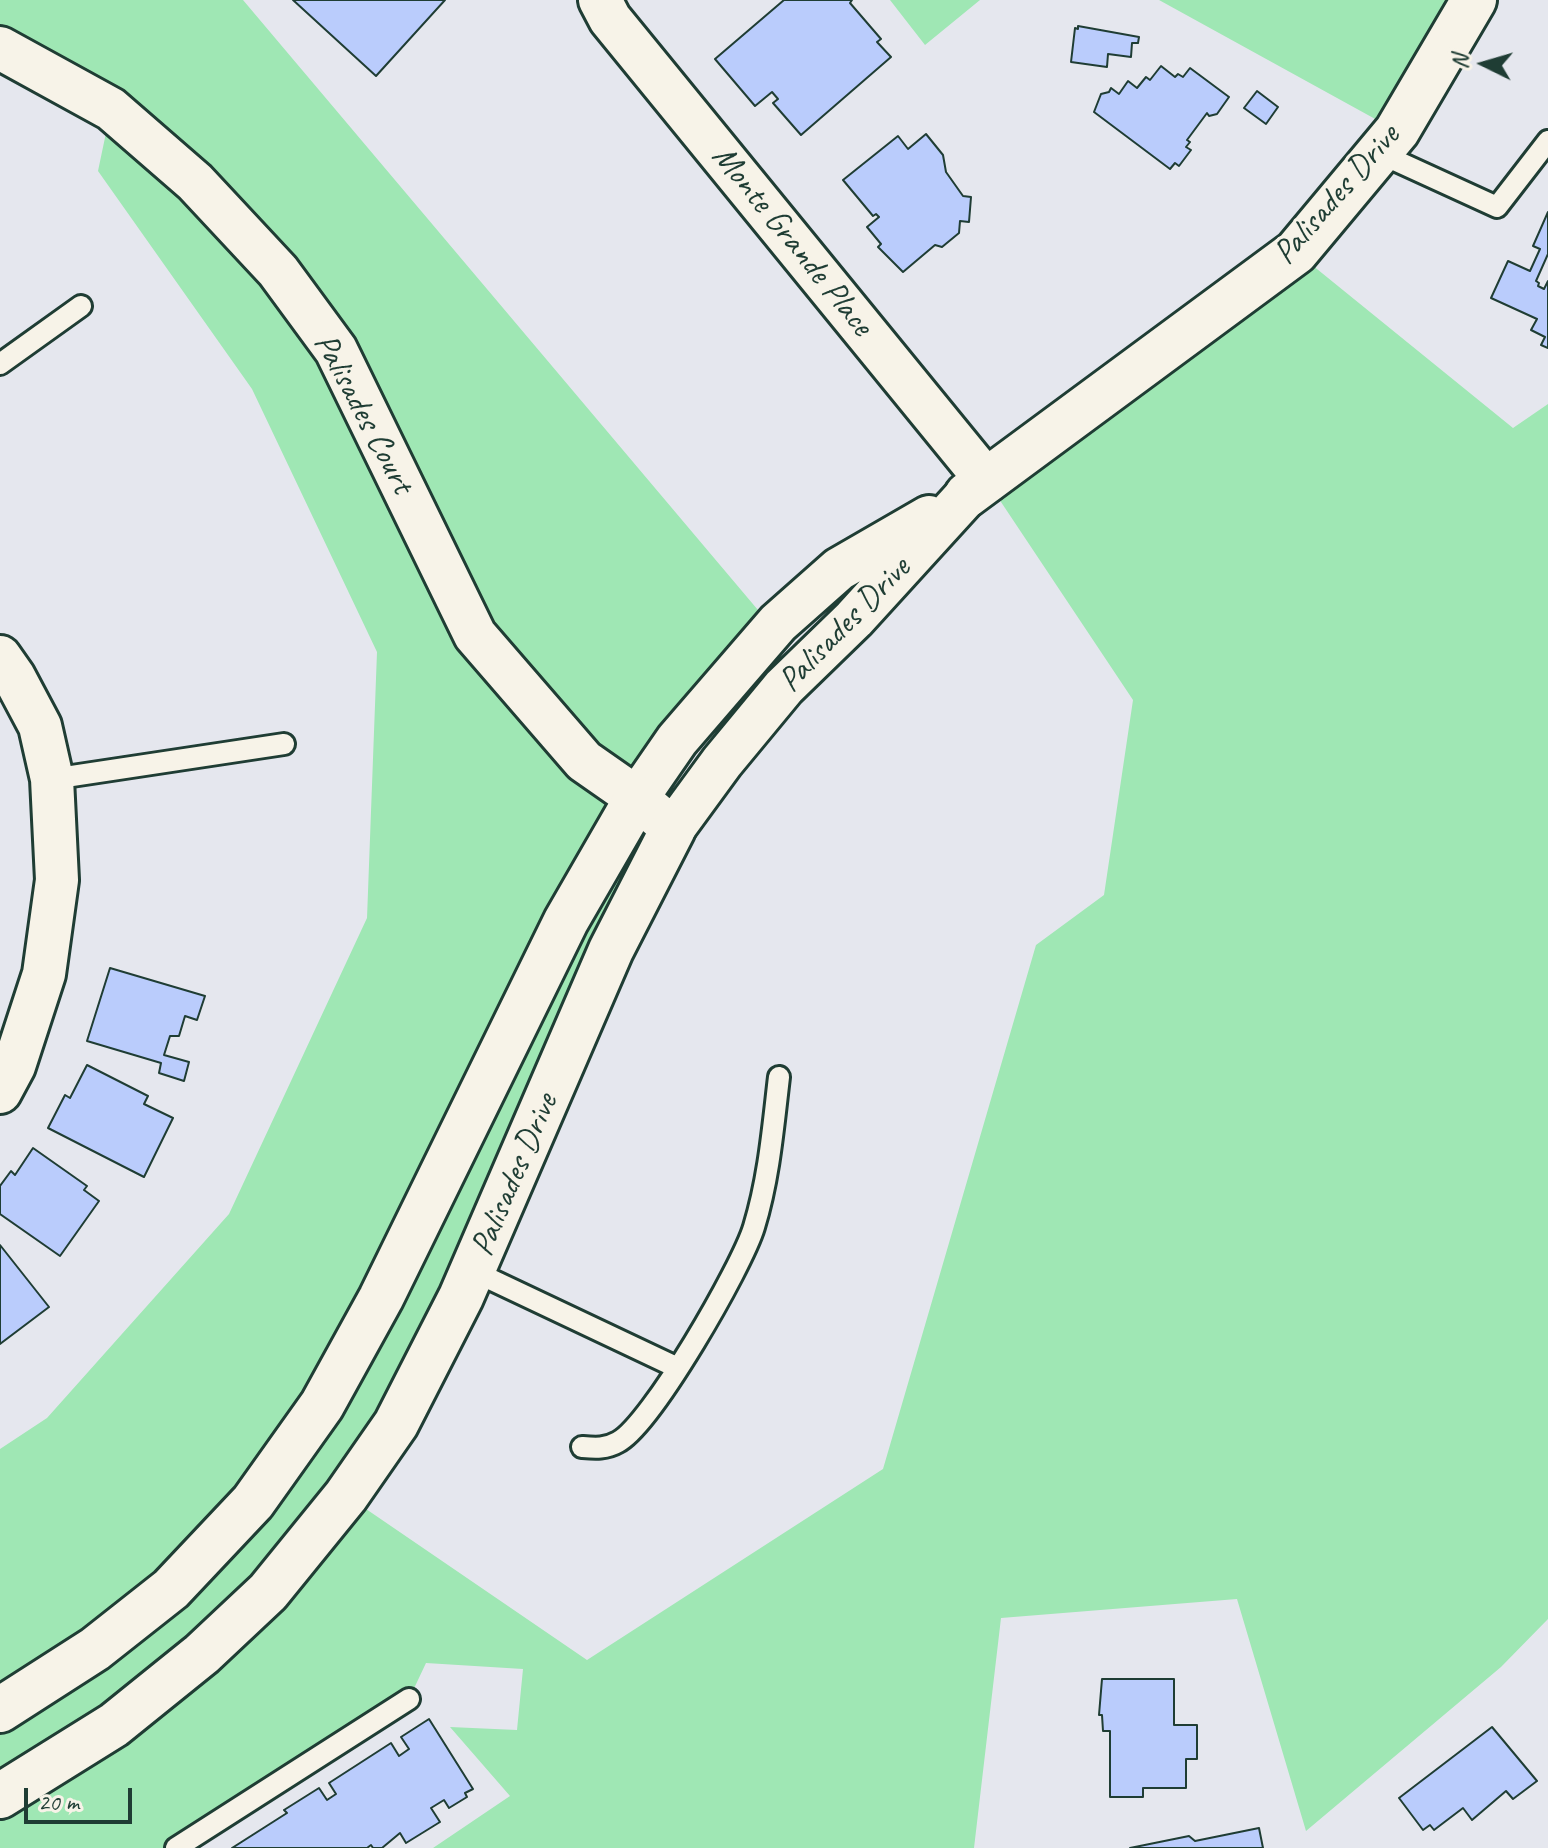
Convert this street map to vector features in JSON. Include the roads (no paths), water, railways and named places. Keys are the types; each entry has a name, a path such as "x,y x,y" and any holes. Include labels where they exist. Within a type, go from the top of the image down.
{"street":[{"name":"Monte Grande Place","path":"600,0 610,19 977,488"},
{"name":"Palisades Drive","path":"0,1710 95,1649 171,1589 253,1502 322,1405 381,1298 566,921 637,798 677,740 778,623 839,569 977,488 1296,252 1397,131 1474,0"},
{"name":"Palisades Court","path":"0,48 111,109 195,182 278,271 336,350 475,635 584,761 637,798 673,829"},
{"name":"Palisades Drive","path":"0,1796 114,1725 202,1654 268,1592 346,1496 396,1424 473,1271 611,950 673,829 722,762 784,687 854,619 977,488"},
{"path":"0,657 40,726 52,779 57,880 44,974 14,1066 0,1092"}],"lane":[{"path":"1379,153 1497,207 1548,141"},
{"path":"0,364 81,306"},
{"path":"52,779 284,744"},
{"path":"582,1447 602,1448 620,1442 636,1427 678,1368 724,1292 753,1231 768,1175 779,1077"},
{"path":"473,1271 678,1368"},
{"path":"176,1848 409,1699"}]}
